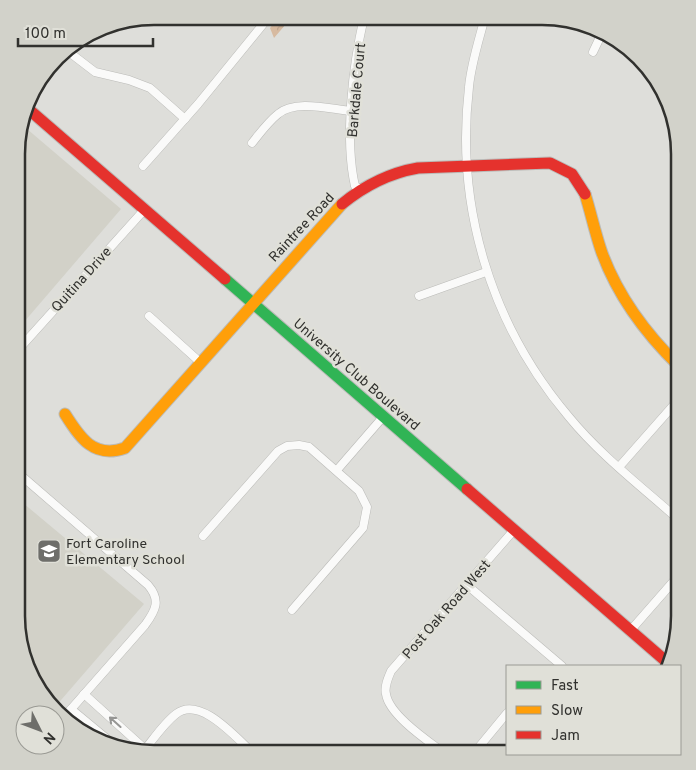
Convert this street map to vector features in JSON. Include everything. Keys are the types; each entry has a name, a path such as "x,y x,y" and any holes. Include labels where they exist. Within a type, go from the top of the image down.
{"street":[{"path":"144,166 262,25"},
{"name":"Barkdale Court","path":"361,189 354,186 352,175 351,111 363,25"},
{"path":"483,25 469,85 466,124 467,166 472,221 486,272 515,339 537,375 569,418 671,512"},
{"path":"593,52 599,38"},
{"path":"72,55 95,72 130,80 150,88 184,119"},
{"path":"252,143 277,114 288,108 351,111"},
{"name":"University Club Boulevard","path":"32,113 663,659"},
{"name":"Raintree Road","path":"65,414 78,434 91,447 107,453 118,451 130,443 337,208 361,189 402,171 550,163 562,166 574,176 585,196 595,234 615,281 642,325 671,356"},
{"name":"Quitina Drive","path":"25,342 144,209"},
{"path":"418,296 486,272"},
{"path":"149,316 201,363"},
{"path":"620,467 671,409"},
{"path":"337,470 383,417"},
{"path":"203,536 278,451 287,446 299,445 309,447 337,470 363,497 367,507 363,528 292,610"},
{"path":"25,479 148,585 154,592 158,602 145,625 69,712"},
{"name":"Post Oak Road West","path":"434,745 393,710 385,692 391,671 514,530"},
{"path":"467,585 561,665"},
{"path":"630,631 671,585"},
{"path":"549,665 554,660"},
{"path":"84,694 136,744"},
{"path":"71,709 99,732"},
{"path":"148,745 176,714 193,709 204,711 243,745"},
{"path":"481,745 506,714"}],"shaded area":[{"path":"27,129 121,209 25,321 25,154"},
{"name":"Fort Caroline Elementary School","path":"25,505 144,604 59,703 38,673 27,641 25,624"}],"green space":[{"path":"272,25 285,25 274,38 270,28"}],"traffic: fast":[{"path":"225,279 467,489"}],"traffic: slow":[{"path":"585,194 602,253 616,284 644,328 671,358"},
{"path":"65,414 82,438 96,448 105,451 125,448 342,204"}],"traffic: jam":[{"path":"32,112 225,279"},
{"path":"342,204 359,191 377,181 397,173 418,168 550,163 572,174 585,194"},
{"path":"467,489 663,659"}],"place":[{"name":"Fort Caroline Elementary School","path":"49,551"}]}
